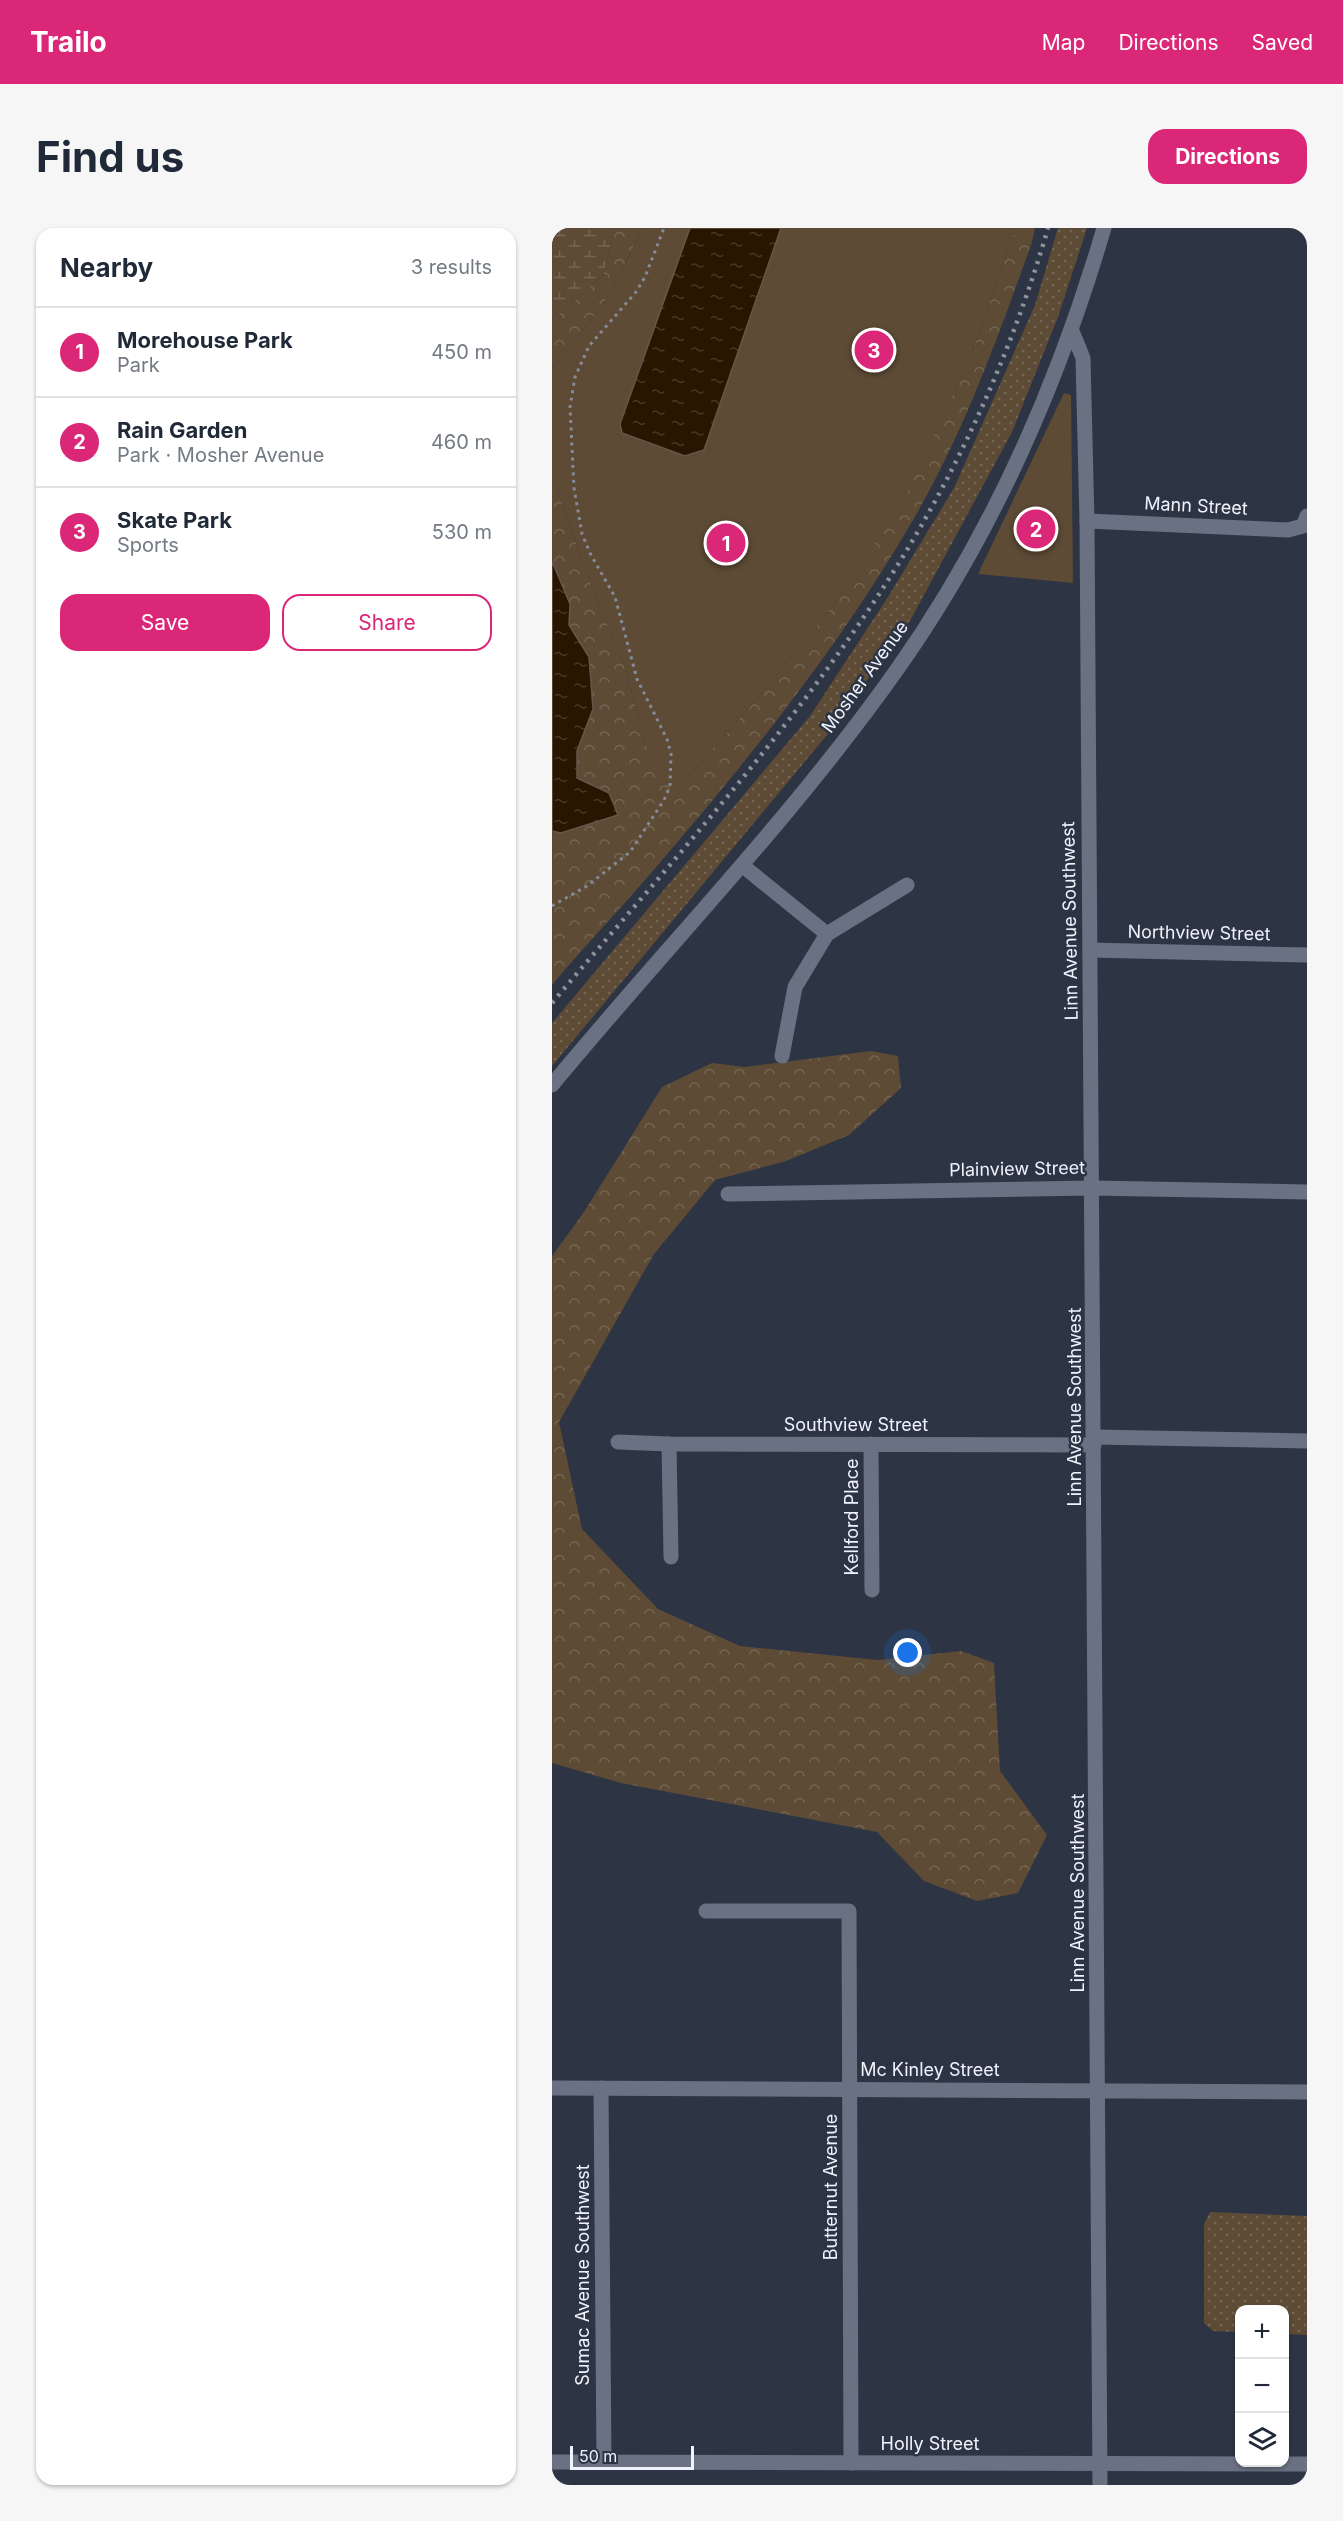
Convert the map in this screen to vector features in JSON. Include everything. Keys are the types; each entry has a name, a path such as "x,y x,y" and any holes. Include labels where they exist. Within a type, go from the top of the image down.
{"street":[{"name":"Mosher Avenue","path":"552,1085 742,866 859,722 938,608 991,516 1072,331 1104,228"},
{"name":"Linn Avenue Southwest","path":"1072,331 1083,358 1087,521 1101,2485"},
{"name":"Mann Street","path":"1087,521 1288,530 1305,521"},
{"path":"742,866 827,934"},
{"path":"782,1056 795,987 827,934 907,885"},
{"name":"Northview Street","path":"1090,950 1307,955"},
{"name":"Plainview Street","path":"728,1194 1092,1188 1307,1192"},
{"name":"Southview Street","path":"618,1442 871,1444 1307,1441"},
{"path":"669,1444 671,1557"},
{"name":"Kellford Place","path":"871,1444 872,1590"},
{"name":"Butternut Avenue","path":"706,1911 849,1911 851,2463"},
{"name":"Mc Kinley Street","path":"552,2088 1307,2092"},
{"name":"Sumac Avenue Southwest","path":"602,2088 604,2462"},
{"name":"Holly Street","path":"552,2462 1307,2464"}],"path":[{"path":"552,906 587,886 630,852 664,800 670,786 671,754 667,739 637,678 615,597 582,534 574,488 570,407 575,377 589,346 636,292 645,277 664,228"}],"green space":[{"path":"552,228 615,228 603,276 552,320"},
{"path":"615,228 643,228 609,296 552,370 552,320 603,276"},
{"path":"643,228 1016,228 970,358 903,502 839,598 760,695 687,778 665,780 646,745 624,665 591,584 552,476 552,370 609,296"},
{"path":"1016,228 1035,228 993,349 948,453 913,520 886,565 827,652 764,737 697,819 552,985 552,831 561,833 618,815 609,793 577,778 577,751 593,709 589,657 569,625 570,604 552,561 552,476 591,584 624,665 646,745 687,778 760,695 839,598 970,358"},
{"path":"1058,228 1087,228 1058,317 1012,432 911,619 832,729 552,1066 552,1023 810,716 888,597 954,488 1035,305"},
{"path":"1064,393 1071,395 1073,583 978,574"},
{"path":"871,1051 898,1056 901,1088 849,1135 786,1161 715,1180 654,1254 559,1422 582,1529 658,1609 740,1646 878,1660 961,1651 994,1663 1000,1771 1047,1835 1018,1893 977,1901 924,1881 877,1832 621,1783 552,1763 552,1256 584,1212 662,1087 712,1063 745,1067"},
{"path":"1210,2212 1307,2216 1307,2335 1289,2334 1289,2305 1235,2305 1235,2332 1213,2331 1204,2323 1204,2224"}],"water":[{"path":"690,228 781,228 704,450 685,456 622,433 620,424"},
{"path":"552,561 570,604 569,625 589,657 593,709 577,751 577,778 609,793 618,815 561,833 552,831"}],"railway":[{"path":"552,1003 766,749 846,643 883,588 934,503 979,414 1017,322 1048,228"}],"place":[{"name":"Skate Park","path":"874,350"},
{"name":"Rain Garden","path":"1036,529"},
{"name":"Morehouse Park","path":"726,543"}]}
